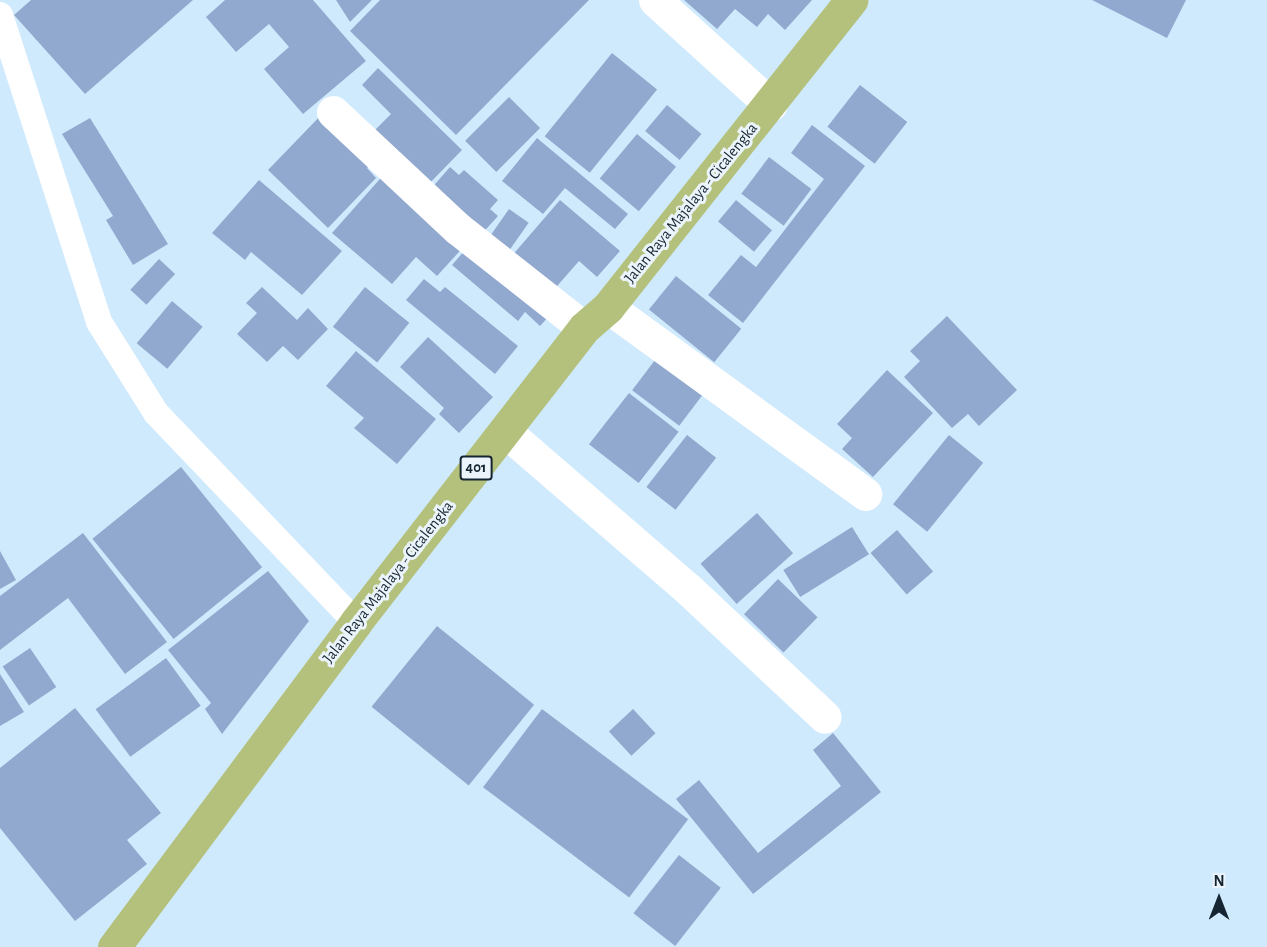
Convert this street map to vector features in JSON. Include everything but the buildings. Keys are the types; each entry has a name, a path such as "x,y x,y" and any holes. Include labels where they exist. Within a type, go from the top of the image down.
{"main road":[{"name":"Jalan Raya Majalaya - Cicalengka","path":"114,947 356,622 584,328 608,307 771,105 851,0"}],"street":[{"path":"656,0 771,105"},
{"path":"333,112 457,228 584,328"},
{"path":"608,307 865,494"},
{"path":"505,431 688,589 825,717"}],"lane":[{"path":"0,15 99,322 156,413 356,622"}]}
